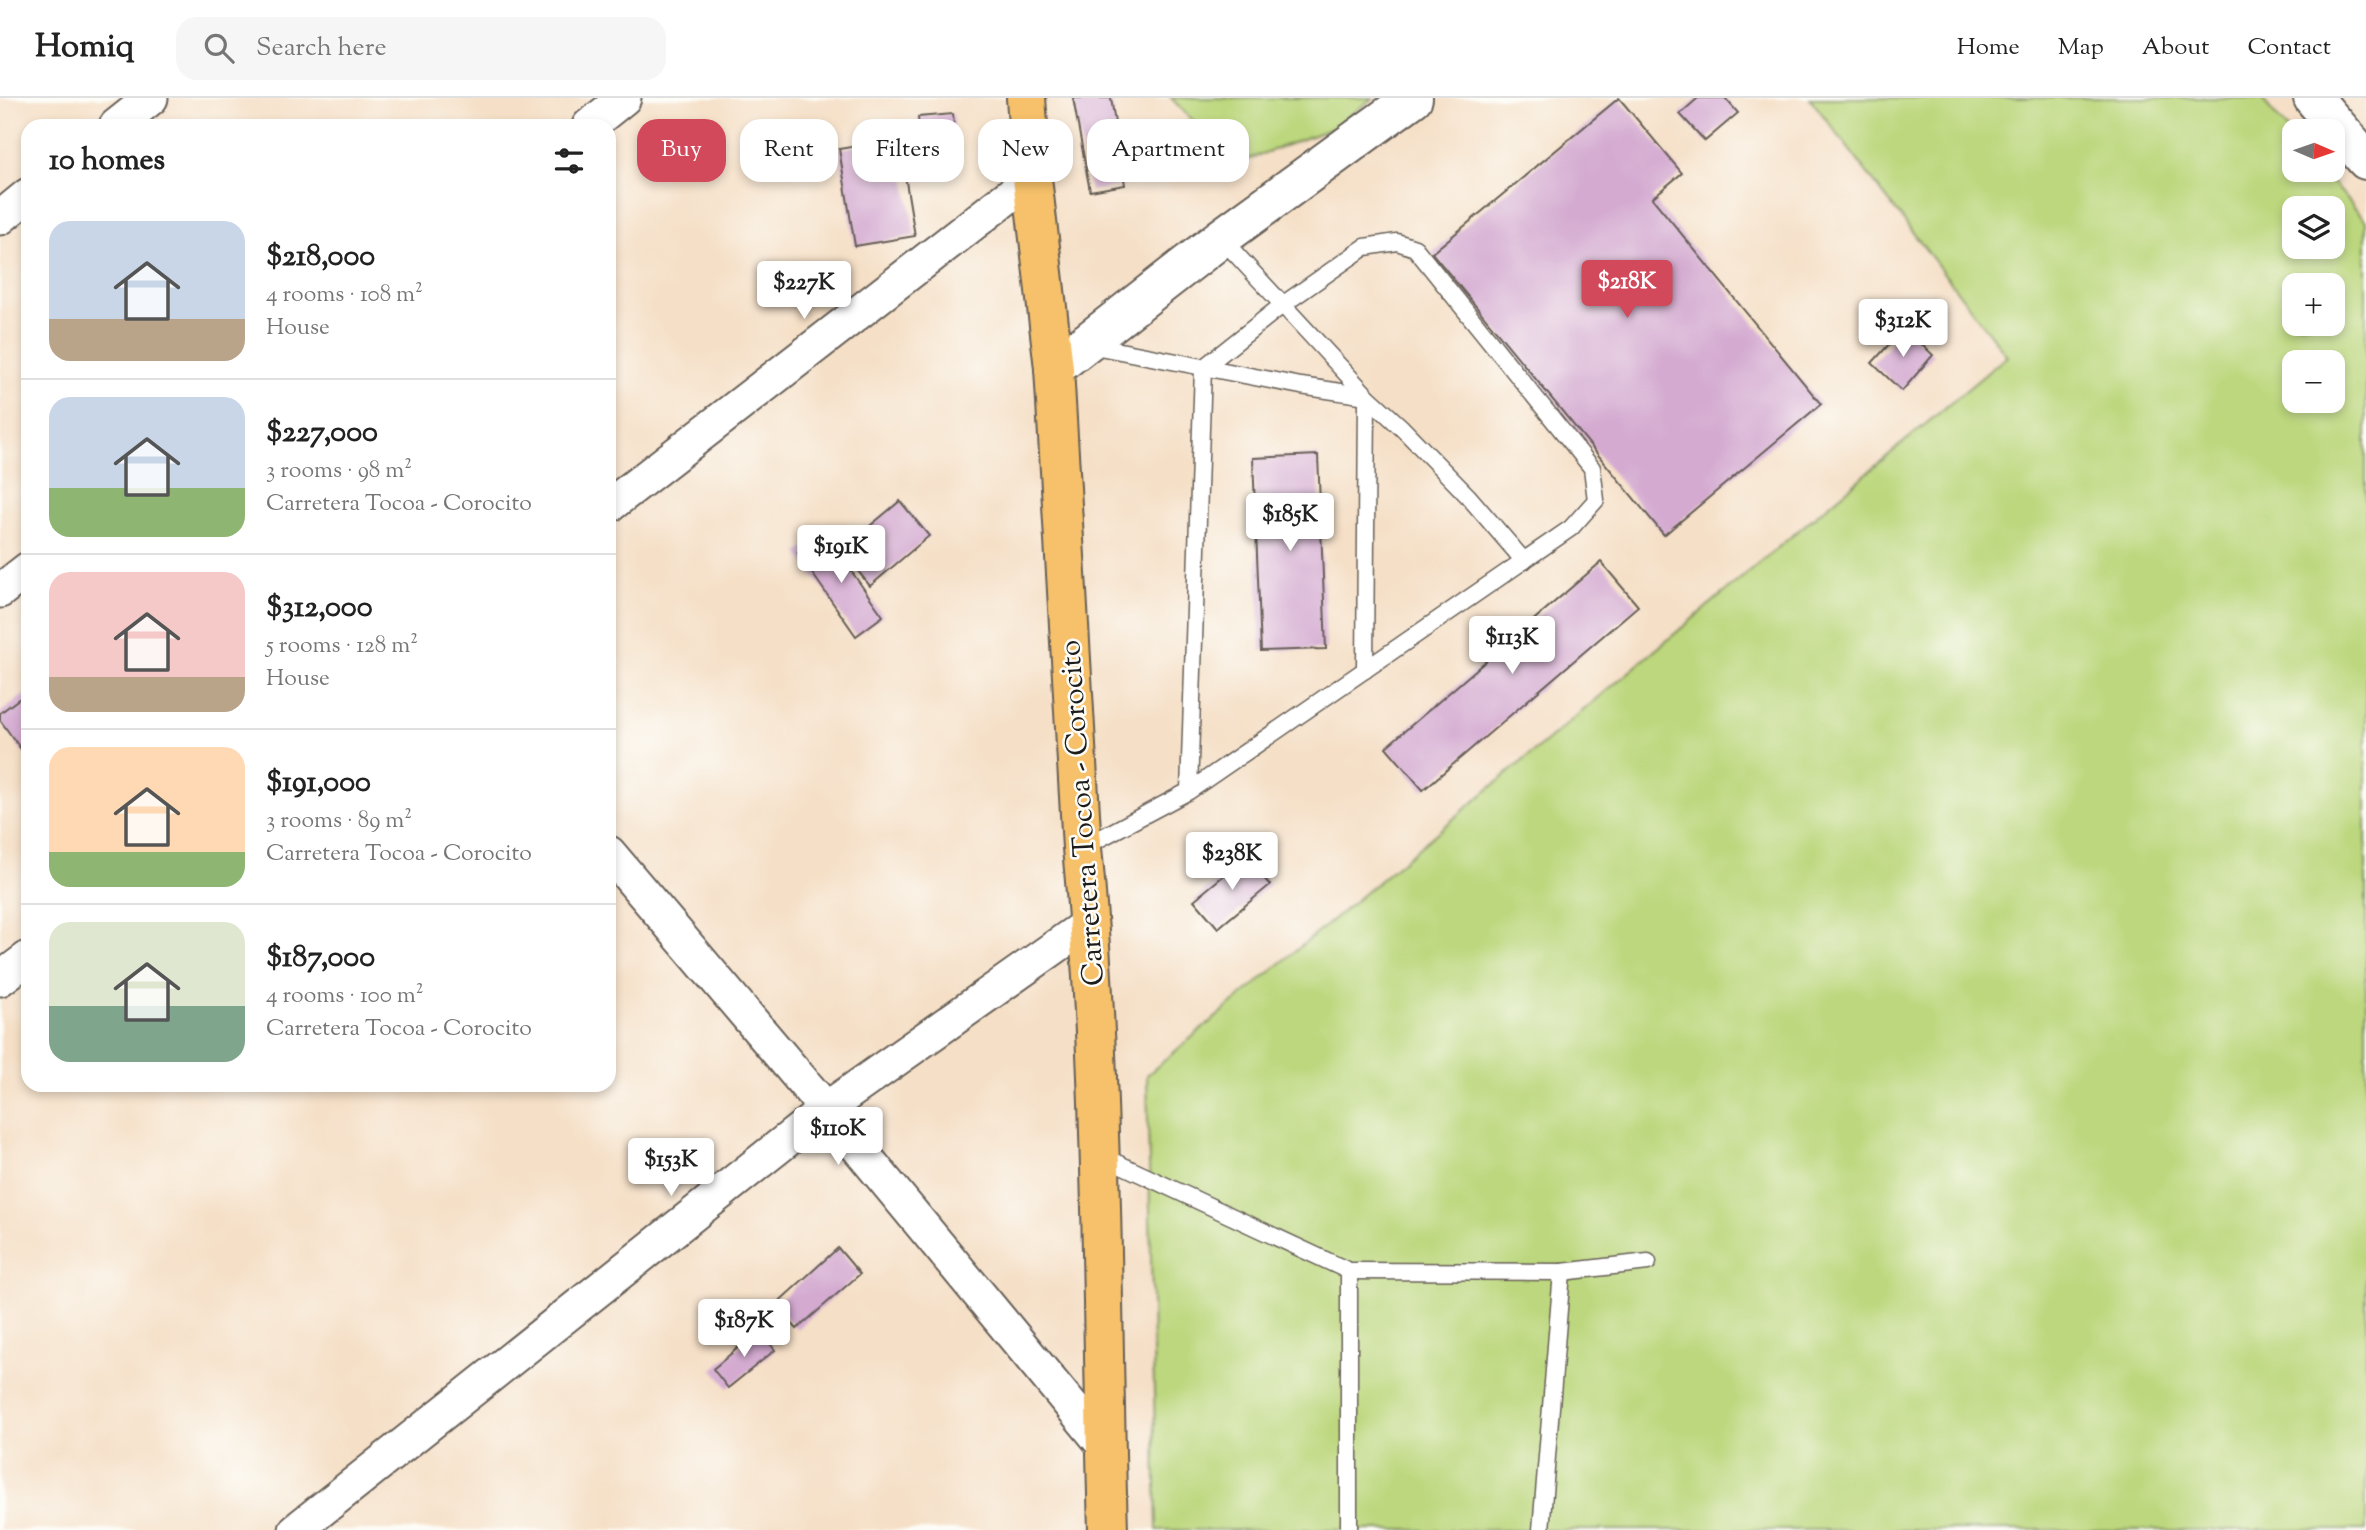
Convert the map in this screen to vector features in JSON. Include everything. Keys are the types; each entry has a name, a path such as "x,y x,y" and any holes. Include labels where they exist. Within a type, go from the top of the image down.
{"main road":[{"name":"Carretera Tocoa - Corocito","path":"1026,98 1028,119"},
{"name":"Carretera Tocoa - Corocito","path":"1032,182 1054,368 1082,848 1089,923 1100,1155 1108,1530"}],"street":[{"path":"125,119 151,98"},
{"path":"598,119 624,98"},
{"path":"1054,368 1221,238 1413,98"},
{"path":"2313,98 2366,160"},
{"path":"616,501 1027,182"},
{"path":"0,218 21,201"},
{"path":"0,591 21,574"},
{"path":"616,861 826,1109 1106,1448"},
{"path":"296,1530 826,1109 1089,923"},
{"path":"0,979 21,962"}],"lane":[{"path":"1221,238 1367,396 1468,496 1524,561"},
{"path":"1082,848 1189,791 1571,528 1596,500 1592,468 1415,247 1396,242 1365,247 1281,306 1203,368 1189,791"},
{"path":"1083,344 1367,396"},
{"path":"1364,670 1367,396"},
{"path":"1100,1155 1349,1271 1562,1272 1648,1262"},
{"path":"1349,1271 1349,1530"},
{"path":"1541,1530 1562,1272"}],"green space":[{"path":"1171,98 1373,98 1333,128 1249,159 1249,119 1191,119"},
{"path":"1810,98 2261,98 2282,123 2282,182 2332,182 2344,196 2282,196 2282,259 2345,259 2345,197 2366,221 2366,1530 1157,1530 1147,1075 2007,356"}],"building":[{"path":"1073,98 1111,98 1114,119 1087,119 1087,175"},
{"path":"1619,98 1682,173 1652,198 1821,404 1664,535 1432,253"},
{"path":"1698,98 1725,98 1738,113 1705,141 1680,114"},
{"path":"953,114 953,119 918,119"},
{"path":"852,147 852,182 906,182 915,236 855,246 839,149"},
{"path":"1088,182 1125,182 1125,185 1090,191"},
{"path":"1904,328 1933,355 1902,391 1872,363"},
{"path":"1318,455 1326,649 1261,651 1253,458"},
{"path":"900,501 929,536 870,586 841,550"},
{"path":"825,534 883,616 856,636 798,553"},
{"path":"1601,562 1638,606 1423,790 1386,747"},
{"path":"21,697 21,749 0,720 0,713"},
{"path":"1246,857 1270,885 1218,928 1194,900"},
{"path":"838,1248 860,1274 797,1329 775,1305"},
{"path":"759,1330 775,1350 728,1388 713,1369"}]}
